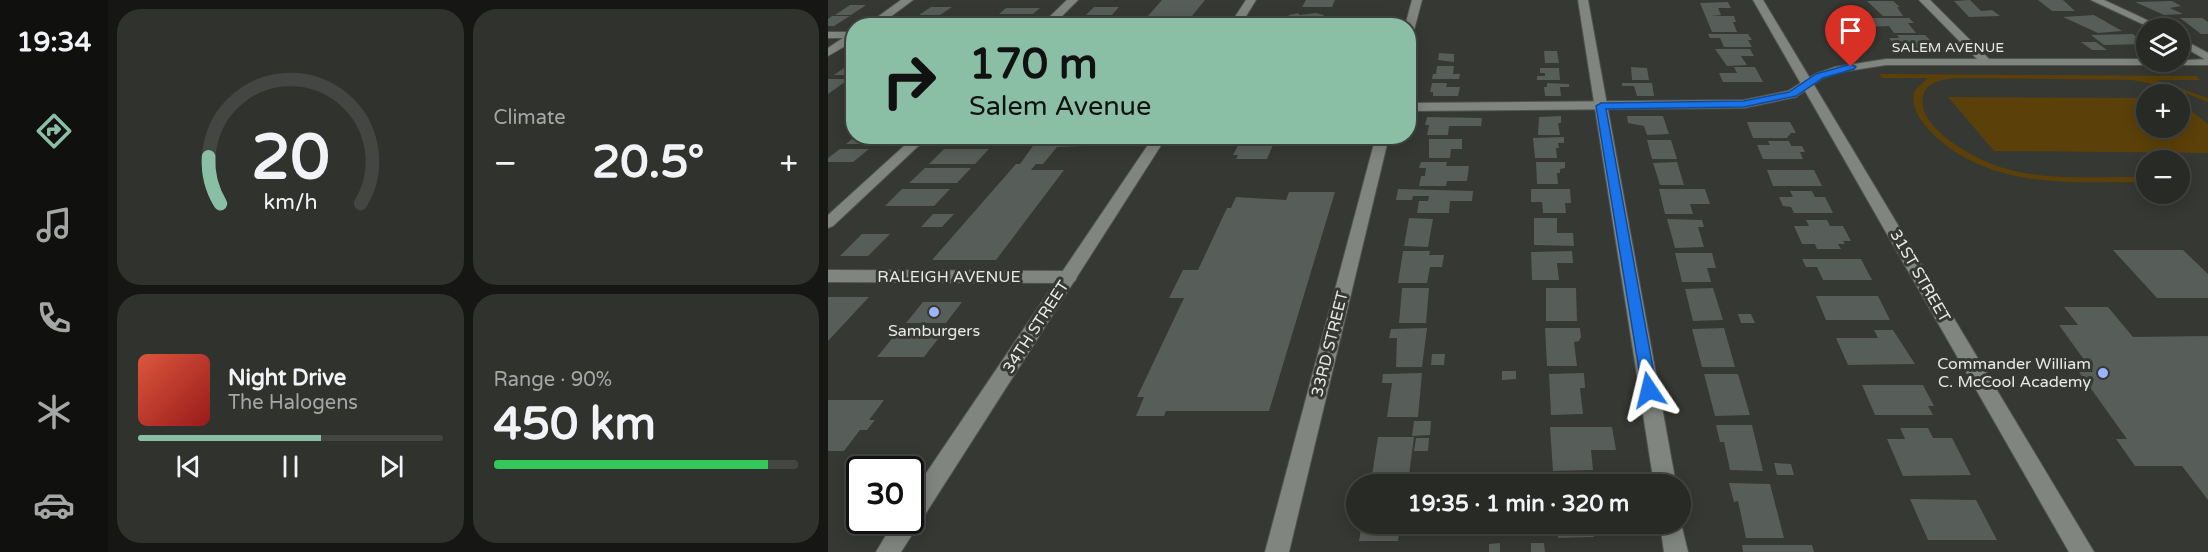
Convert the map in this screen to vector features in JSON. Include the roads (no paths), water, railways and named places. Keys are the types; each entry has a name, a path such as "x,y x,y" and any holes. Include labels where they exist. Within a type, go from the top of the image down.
{"street":[{"path":"882,18 908,0"},
{"path":"1054,18 1073,0"},
{"path":"1239,18 1251,0"},
{"path":"1412,18 1417,0"},
{"path":"1583,0 1663,474"},
{"name":"31ST STREET","path":"1758,0 2082,552"},
{"path":"1924,0 1986,62"},
{"path":"2096,0 2136,18"},
{"path":"828,35 846,35"},
{"path":"828,53 846,41"},
{"path":"2190,47 2208,60"},
{"name":"SALEM AVENUE","path":"1416,106 1744,104 1792,94 1819,76 1863,64 2208,60"},
{"path":"828,224 914,144"},
{"name":"34TH STREET","path":"924,496 1156,144"},
{"name":"33RD STREET","path":"1277,552 1381,144"},
{"name":"RALEIGH AVENUE","path":"828,276 1069,277"},
{"name":"34TH STREET","path":"888,552 899,534"},
{"path":"1673,534 1676,552"}],"place":[{"name":"Samburgers","path":"934,312"},
{"name":"Commander William C. McCool Academy","path":"2103,373"}]}
